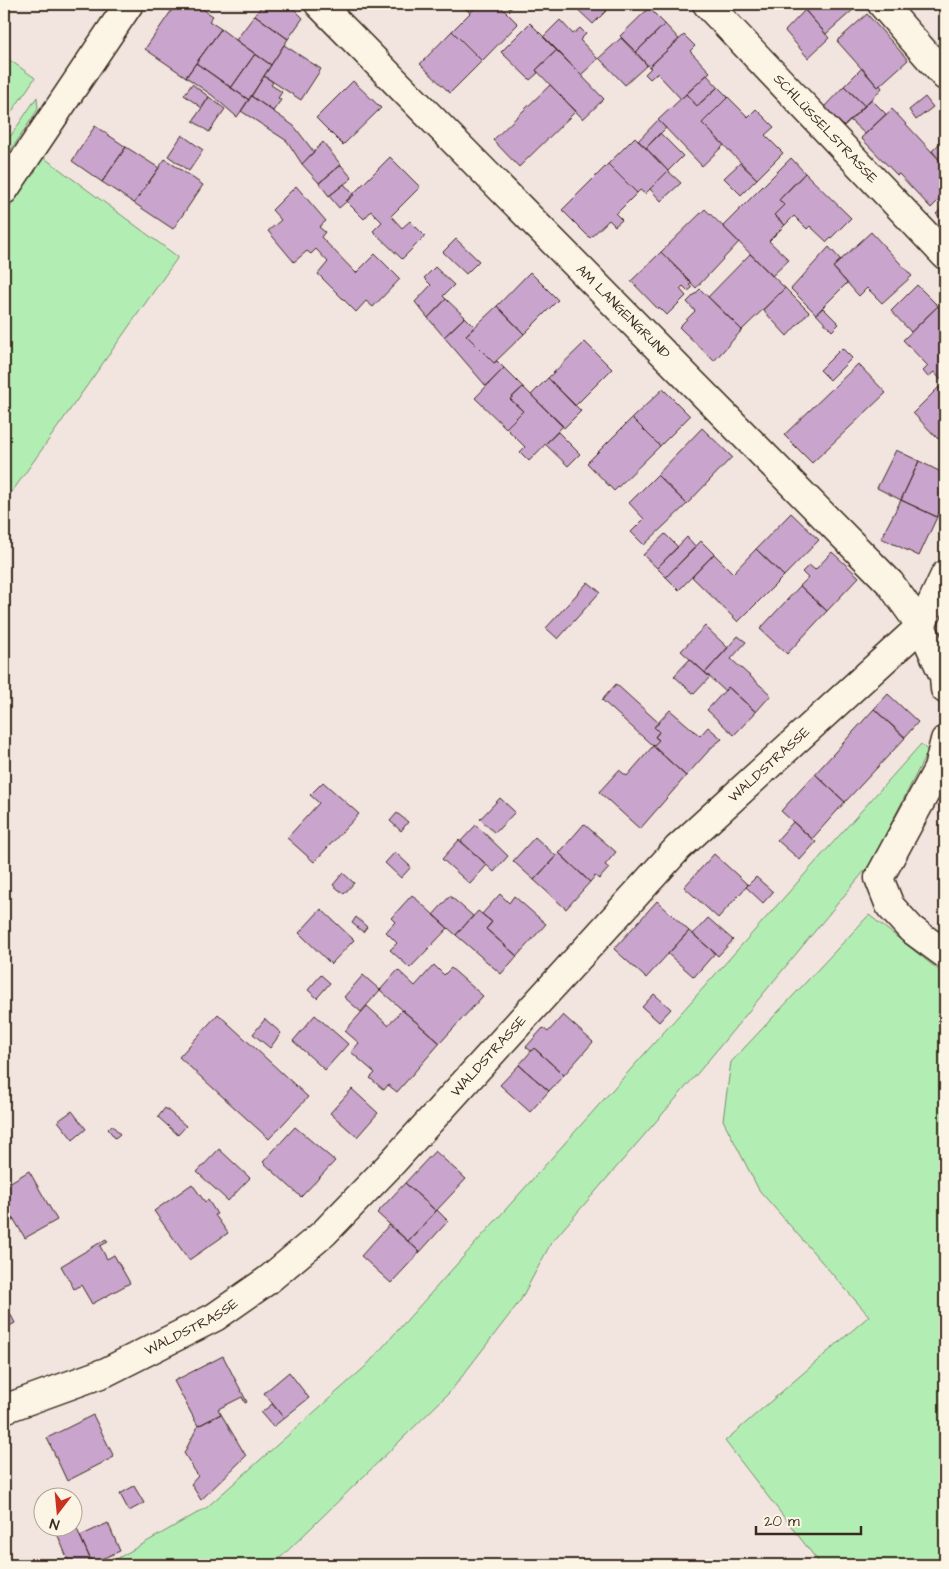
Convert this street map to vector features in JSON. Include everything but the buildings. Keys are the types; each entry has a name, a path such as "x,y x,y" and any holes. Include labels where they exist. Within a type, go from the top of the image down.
{"street":[{"path":"5,188 129,4"},
{"name":"AM LANGENGRUND","path":"320,4 883,576 921,626"},
{"name":"SCHLÜSSELSTRASSE","path":"707,4 945,255"},
{"path":"882,4 945,76"},
{"name":"WALDSTRASSE","path":"4,1409 106,1372 215,1317 268,1280 324,1233 390,1166 678,848 921,626 945,575"},
{"path":"921,626 944,676 945,689"},
{"path":"945,740 938,769 879,878 890,906 911,929 945,954"}],"green space":[{"path":"4,56 35,78 4,123"},
{"path":"37,97 38,109 4,161 4,146"},
{"path":"43,157 178,257 4,503 4,216"},
{"path":"921,744 928,751 871,863 697,1074 551,1243 520,1301 450,1392 273,1565 106,1565 206,1508 365,1367"},
{"path":"869,915 945,975 945,1565 821,1565 725,1441 869,1316 759,1190 723,1120 731,1062"}]}
